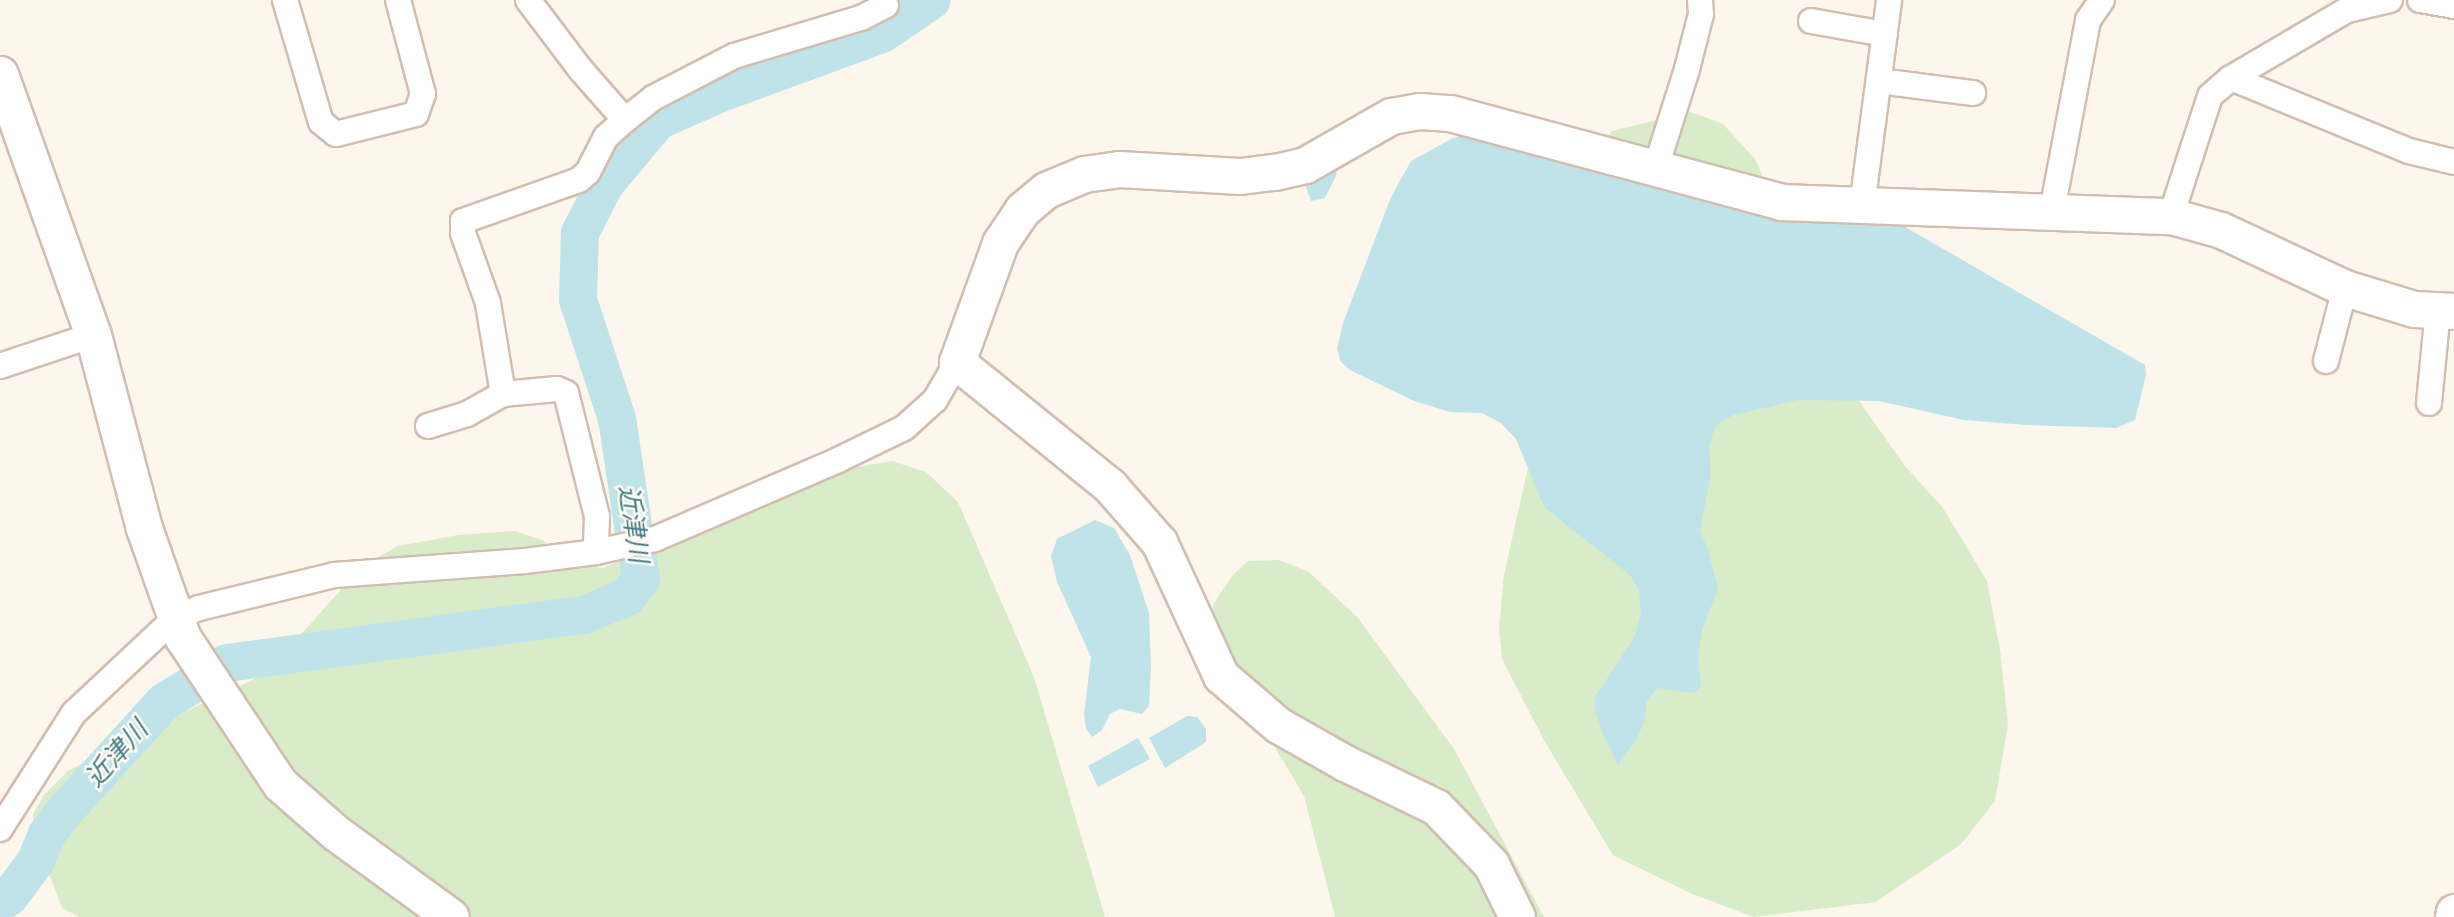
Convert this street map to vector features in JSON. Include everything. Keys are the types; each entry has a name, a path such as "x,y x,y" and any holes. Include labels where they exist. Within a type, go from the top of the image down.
{"street":[{"path":"285,0 321,122 336,134 416,114 423,94 398,0"},
{"path":"528,0 581,70 625,120"},
{"path":"1656,167 1687,69 1701,14 1700,0"},
{"path":"1862,206 1889,0"},
{"path":"2052,211 2088,20 2102,0"},
{"path":"2171,216 2210,96 2231,78 2347,10 2390,0"},
{"path":"2420,0 2454,6"},
{"path":"503,394 488,303 463,233 463,221 579,180 588,172 606,136 625,120 653,98 734,55 860,18 887,5"},
{"path":"1811,21 1885,34"},
{"path":"0,74 93,335 144,527 178,628 204,672 280,784 336,833 452,917"},
{"path":"2231,78 2409,151 2454,162"},
{"path":"1879,81 1973,93"},
{"path":"0,829 74,713 199,608 334,575 524,561 596,552 655,539 838,460 904,428 935,400 957,362 1000,243 1022,210 1046,190 1084,174 1119,169 1240,176 1275,172 1305,165 1391,116 1420,111 1450,113 1781,202 2171,216 2221,230 2345,288 2414,309 2446,310 2429,403"},
{"path":"2326,362 2345,288"},
{"path":"0,366 93,335"},
{"path":"957,362 1110,486 1158,542 1221,676 1278,725 1345,763 1436,807 1491,864 1517,917"},
{"path":"428,426 467,414 503,394 557,389 566,393 597,516 596,552"}],"green space":[{"path":"1691,112 1723,124 1756,160 1835,367 1905,466 1943,508 1987,581 2000,650 2008,725 1995,801 1961,844 1876,902 1754,917 1690,893 1613,855 1545,742 1502,659 1499,628 1504,575 1599,150 1612,131"},
{"path":"892,461 926,472 958,502 1034,677 1105,917 79,917 62,908 35,836 33,814 44,795 68,771 135,735 267,673 360,568 398,546 458,535 515,531 542,540 567,561 603,568 840,470"},
{"path":"1279,560 1309,572 1358,618 1454,749 1544,917 1335,917 1304,796 1212,642 1213,605 1232,576 1248,561"}],"water":[{"path":"1482,130 1893,220 2145,365 2146,375 2135,420 2116,428 2026,425 1964,420 1879,401 1798,400 1733,415 1715,426 1709,448 1711,473 1700,531 1718,589 1702,630 1698,658 1701,686 1695,693 1657,688 1647,701 1644,723 1636,740 1618,765 1603,734 1595,710 1595,697 1635,636 1641,613 1639,590 1630,575 1544,507 1516,439 1501,423 1482,413 1450,412 1414,401 1350,370 1341,362 1337,349 1343,323 1391,197 1411,161 1453,138"},
{"path":"1330,167 1337,168 1336,176 1325,198 1311,201 1304,181"},
{"path":"1095,520 1114,528 1130,555 1149,613 1151,666 1149,706 1142,714 1120,709 1110,714 1102,730 1092,737 1086,728 1084,715 1091,657 1057,582 1051,556 1057,539"},
{"path":"1187,716 1197,717 1206,729 1206,742 1165,768 1149,738"},
{"path":"1138,738 1150,759 1098,787 1088,766"}],"waterway":[{"name":"近津川","path":"0,903 10,896 36,861 47,834 62,814 164,702 227,663 584,615 627,597 641,579 617,419 578,300 580,233 605,184 658,121 716,95 882,34 932,0"}]}
